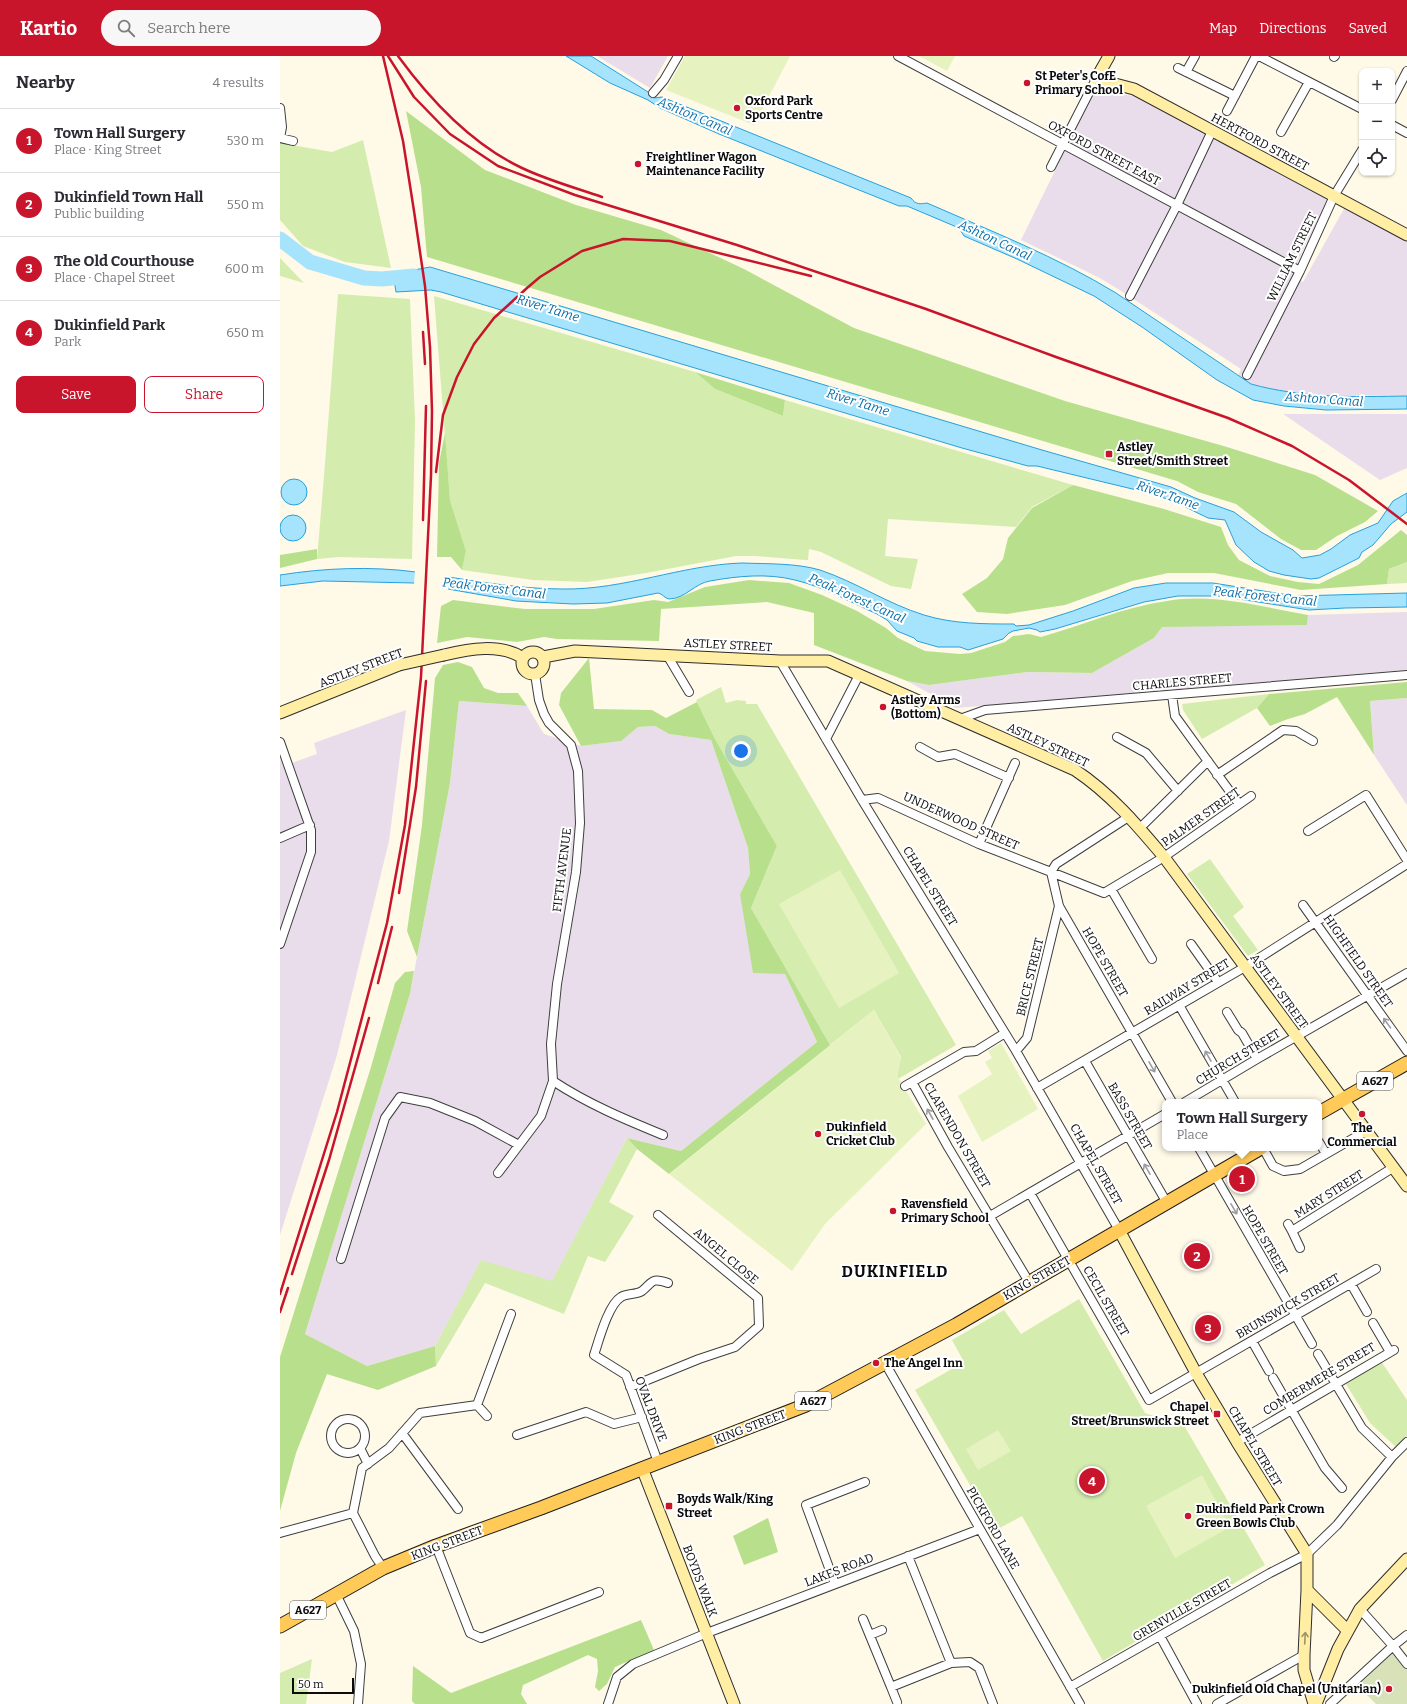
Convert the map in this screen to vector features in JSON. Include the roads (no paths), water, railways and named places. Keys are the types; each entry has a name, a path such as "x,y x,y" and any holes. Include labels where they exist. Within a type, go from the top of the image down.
{"main road":[{"path":"1096,79 1109,56"},
{"name":"HERTFORD STREET","path":"1096,79 1134,89 1407,235"},
{"name":"ASTLEY STREET","path":"280,712 399,665 460,651 487,649 503,651 523,658"},
{"name":"ASTLEY STREET","path":"543,657 575,651 780,661 828,661 1075,770 1096,784 1130,816 1164,857 1407,1186"},
{"path":"531,652 538,652 543,657 543,668 535,674 525,671 522,665 523,658 531,652"},
{"name":"A627","path":"1322,1111 1407,1063"},
{"name":"KING STREET","path":"280,1626 383,1568 436,1546 541,1508 806,1405 956,1325 1257,1151"},
{"name":"CHAPEL STREET","path":"1119,1230 1196,1373 1307,1554"},
{"name":"BOYDS WALK","path":"642,1468 734,1704"},
{"path":"1307,1554 1304,1670 1315,1704"},
{"path":"1315,1704 1338,1649 1360,1609 1407,1559"},
{"path":"1307,1590 1348,1631"}],"street":[{"path":"653,93 664,80 678,56"},
{"name":"OXFORD STREET EAST","path":"898,56 1300,271"},
{"path":"1186,72 1195,56"},
{"path":"1227,111 1257,56 1359,107"},
{"path":"1178,68 1235,96"},
{"path":"1395,95 1406,76"},
{"path":"1051,167 1096,79"},
{"path":"1281,132 1309,82"},
{"path":"280,108 282,127 280,138 293,141"},
{"path":"1395,127 1407,133"},
{"path":"1130,296 1177,205 1212,131"},
{"name":"WILLIAM STREET","path":"1247,375 1300,271 1334,196 1359,155"},
{"path":"667,655 689,692"},
{"name":"CHAPEL STREET","path":"780,661 862,800 1016,1051 1119,1230"},
{"name":"FIFTH AVENUE","path":"535,674 539,700 544,714 549,723 571,744 578,771 580,804 576,872 557,984 551,1044 553,1081"},
{"path":"826,739 859,675"},
{"name":"CHARLES STREET","path":"960,719 985,710 1407,675"},
{"path":"1172,695 1175,716 1239,804"},
{"path":"1217,775 1282,730 1296,730 1313,741"},
{"path":"1117,737 1146,754 1178,790"},
{"path":"280,742 310,825 312,852 280,944"},
{"path":"920,747 938,757 955,754 1009,778"},
{"path":"1140,828 1208,761"},
{"path":"979,844 1015,763"},
{"path":"1308,831 1366,795 1407,860"},
{"name":"PALMER STREET","path":"1110,889 1164,857 1251,796"},
{"name":"UNDERWOOD STREET","path":"862,800 878,798 979,844 1104,893 1110,889"},
{"path":"1051,872 1056,864 1130,816"},
{"path":"280,838 310,825"},
{"name":"RAILWAY STREET","path":"1037,1088 1245,967 1407,864"},
{"name":"HOPE STREET","path":"1051,872 1059,906 1170,1099"},
{"path":"1110,889 1152,959"},
{"name":"HIGHFIELD STREET","path":"1303,905 1407,1051"},
{"name":"BRICE STREET","path":"1016,1051 1028,1038 1059,906"},
{"path":"1190,944 1218,982"},
{"name":"CHURCH STREET","path":"1190,1099 1407,972"},
{"path":"1179,1005 1233,1099"},
{"path":"1226,1012 1238,1030 1242,1033 1257,1059"},
{"name":"CLARENDON STREET","path":"1005,1033 976,1051 964,1052 909,1084 948,1146 1029,1282"},
{"name":"BASS STREET","path":"1085,1061 1167,1203"},
{"path":"498,1173 541,1116 553,1081 579,1098 662,1135"},
{"path":"341,1259 385,1118 400,1097 430,1103 475,1121 519,1145"},
{"path":"990,1216 1162,1116"},
{"path":"1264,1151 1273,1166 1284,1171 1300,1169 1366,1131"},
{"path":"1322,1147 1326,1154"},
{"name":"HOPE STREET","path":"1200,1151 1312,1344"},
{"name":"MARY STREET","path":"1300,1248 1290,1228 1394,1168"},
{"name":"CECIL STREET","path":"1030,1193 1149,1400"},
{"name":"ANGEL CLOSE","path":"630,1388 699,1359 735,1347 759,1326 758,1298 658,1215"},
{"name":"BRUNSWICK STREET","path":"1149,1400 1376,1269"},
{"name":"OVAL DRIVE","path":"658,1462 626,1375 594,1355 613,1305 622,1296 640,1292 646,1285 655,1280 668,1283"},
{"path":"1351,1284 1367,1312"},
{"path":"477,1405 511,1314"},
{"name":"COMBERMERE STREET","path":"1237,1442 1392,1350 1374,1323"},
{"path":"1252,1341 1325,1468 1342,1488"},
{"path":"1318,1354 1362,1428 1392,1457"},
{"name":"PICKFORD LANE","path":"885,1363 1080,1704"},
{"path":"477,1405 487,1416"},
{"path":"383,1568 352,1513 362,1468 389,1448 420,1413 477,1405"},
{"path":"517,1435 586,1412 614,1424 642,1417"},
{"path":"342,1419 351,1419 362,1425 365,1437 360,1448 352,1453 346,1453 335,1448 332,1443 330,1433 332,1427 342,1419"},
{"path":"402,1433 458,1509"},
{"name":"GRENVILLE STREET","path":"1070,1687 1270,1573 1307,1554 1337,1525 1392,1457 1407,1442"},
{"path":"360,1448 368,1464"},
{"path":"835,1584 806,1505 864,1482"},
{"path":"280,1533 352,1513"},
{"name":"LAKES ROAD","path":"608,1704 617,1677 633,1664 707,1633 980,1529"},
{"path":"436,1546 470,1633 481,1638 599,1592"},
{"path":"908,1556 951,1663"},
{"path":"336,1594 354,1631 361,1664 358,1704"},
{"path":"1360,1609 1407,1664"},
{"path":"863,1619 897,1702"},
{"path":"870,1635 882,1630"},
{"path":"1330,1704 1407,1635"},
{"path":"1160,1636 1197,1704"},
{"path":"1217,1704 1304,1655"},
{"path":"891,1687 951,1663 970,1662 979,1668 993,1704"}],"water":[{"name":"Ashton Canal","path":"566,56 591,56 648,92 649,95 654,98 662,97 911,198 916,203 927,203 1047,256 1116,293 1251,384 1289,392 1328,396 1407,396 1407,409 1326,410 1284,406 1253,400 1217,380 1142,327 1094,296 1017,259 964,236 959,228 907,206 899,206 719,134 660,108 648,100 610,83"},
{"path":"430,267 1042,450 1171,487 1195,498 1234,512 1261,532 1293,550 1302,558 1320,555 1350,535 1378,523 1393,501 1407,493 1407,512 1391,524 1373,545 1362,552 1359,558 1319,578 1311,579 1284,575 1269,571 1254,562 1236,545 1225,520 1208,518 1173,501 1149,493 1037,466 1028,466 962,448 441,292 431,290 396,292 393,274"},
{"path":"294,479 303,483 307,492 303,501 294,505 285,501 281,492 285,483"},
{"path":"293,515 302,519 306,528 302,537 293,541 284,537 280,528 284,519"},
{"name":"Peak Forest Canal","path":"742,563 792,565 820,570 924,615 969,623 1014,624 1016,626 1029,625 1073,611 1134,588 1166,583 1213,583 1295,596 1407,593 1407,607 1309,610 1220,596 1178,596 1144,602 1055,629 1040,632 1029,628 1013,631 1003,639 968,650 960,647 938,647 917,641 914,638 897,631 887,620 877,614 837,595 806,583 774,576 742,577 705,582 685,594 669,599 658,593 607,603 573,604 516,601 414,583 323,581 280,586 280,575 331,569 365,568 399,570 544,589 586,588 608,586 697,568"}],"waterway":[{"name":"River Tame","path":"280,239 310,262 364,278 382,279 414,276"}],"railway":[{"path":"280,1294 337,1112 387,923 405,825 421,677 431,476 432,411 430,347 425,286 403,141 383,56"},
{"path":"388,56 414,97 450,134 498,166 575,195 737,245 926,309 1228,418 1292,446 1349,480 1407,524"},
{"path":"398,56 438,105 453,120 486,147 522,168 551,180 602,197"},
{"path":"436,472 443,415 457,377 474,344 494,318 527,288 540,277 582,251 623,239 670,241 811,276"},
{"path":"423,332 425,364"},
{"path":"423,520 426,406"},
{"path":"399,893 416,787 426,681"},
{"path":"378,983 392,927"},
{"path":"292,1274 329,1160 369,1018"},
{"path":"280,1312 288,1288"}],"place":[{"name":"St Peter's CofE Primary School","path":"1027,83"},
{"name":"Oxford Park Sports Centre","path":"737,108"},
{"name":"Freightliner Wagon Maintenance Facility","path":"638,164"},
{"name":"Astley Street/Smith Street","path":"1109,454"},
{"name":"Astley Arms (Bottom)","path":"883,707"},
{"name":"The Commercial","path":"1362,1114"},
{"name":"Dukinfield Cricket Club","path":"818,1134"},
{"name":"Town Hall Surgery","path":"1242,1179"},
{"name":"Ravensfield Primary School","path":"893,1211"},
{"name":"Dukinfield Town Hall","path":"1197,1256"},
{"name":"The Old Courthouse","path":"1208,1328"},
{"name":"The Angel Inn","path":"876,1363"},
{"name":"Chapel Street/Brunswick Street","path":"1217,1414"},
{"name":"Dukinfield Park","path":"1092,1481"},
{"name":"Boyds Walk/King Street","path":"669,1506"},
{"name":"Dukinfield Park Crown Green Bowls Club","path":"1188,1516"},
{"name":"Dukinfield Old Chapel (Unitarian)","path":"1389,1689"}],"district":[{"name":"DUKINFIELD","path":"895,1271"}]}
